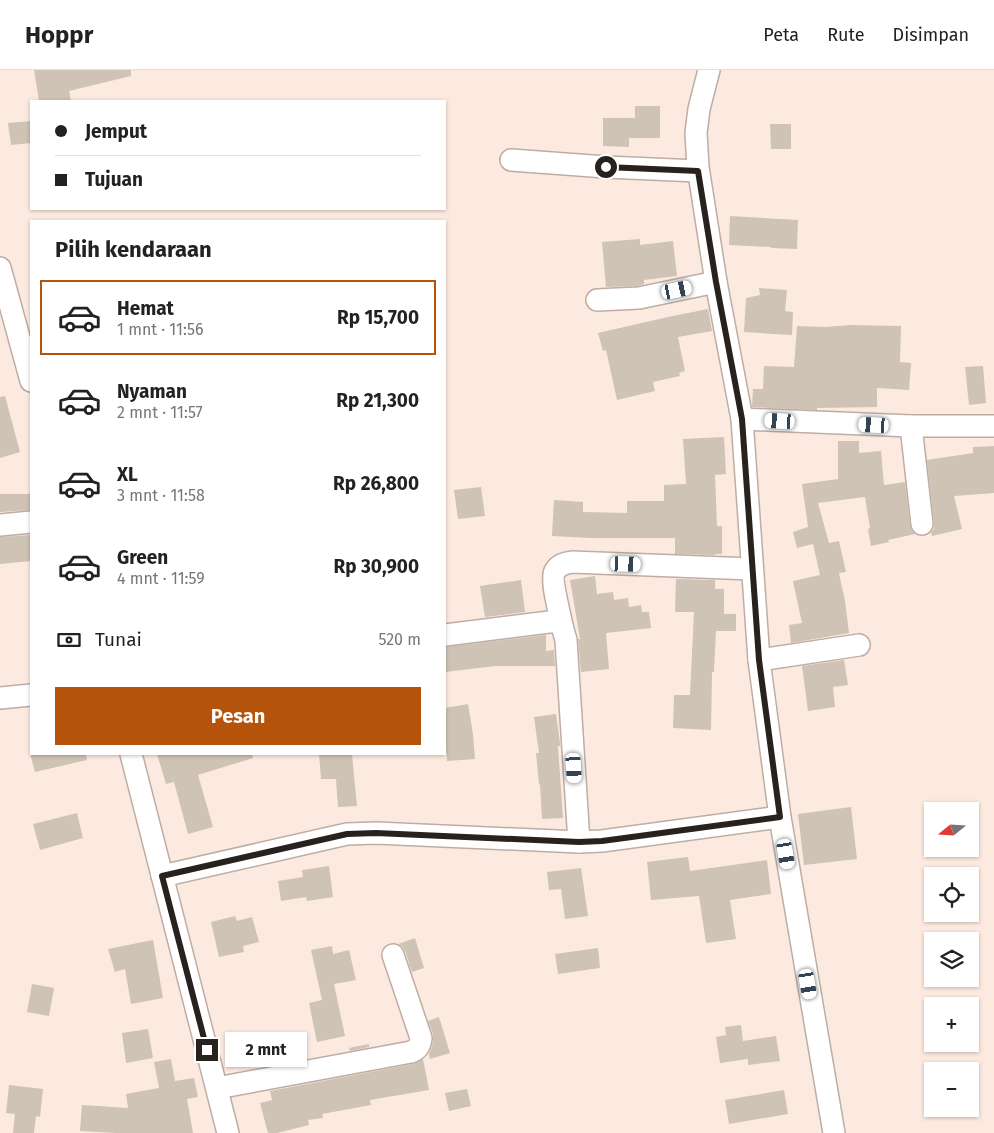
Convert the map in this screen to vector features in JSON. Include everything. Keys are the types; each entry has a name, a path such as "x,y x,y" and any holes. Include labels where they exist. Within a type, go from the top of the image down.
{"street":[{"path":"709,70 699,109 696,133 698,171 716,282 742,419 759,660 780,817 834,1133"},
{"path":"511,160 698,171"},
{"path":"0,268 30,377"},
{"path":"597,300 638,298 716,282"},
{"path":"742,419 911,426 994,426"},
{"path":"911,426 922,524"},
{"path":"0,525 30,522"},
{"path":"579,842 566,640 553,580 555,571 562,564 572,562 752,569"},
{"path":"446,635 549,622 555,622 562,626"},
{"path":"759,660 859,645"},
{"path":"0,698 30,695"},
{"path":"131,755 228,1133"},
{"path":"162,876 347,834 376,833 579,842 602,841 780,817"},
{"path":"217,1088 411,1052 418,1049 421,1038 393,955"}],"building":[{"path":"34,70 131,70 131,76 69,91 71,100 39,100"},
{"path":"635,106 660,106 660,138 629,138 629,147 603,146 603,118 635,118"},
{"path":"30,121 30,143 11,145 8,123"},
{"path":"770,124 791,124 791,149 771,149"},
{"path":"730,216 798,220 797,249 729,245"},
{"path":"640,239 640,245 673,241 677,276 644,280 644,284 637,286 606,287 602,242"},
{"path":"759,288 787,290 785,311 793,312 792,335 744,332 746,298 760,295"},
{"path":"708,309 712,331 678,337 685,371 679,373 680,376 653,382 655,391 617,400 606,350 603,351 598,333"},
{"path":"851,325 901,326 900,362 911,363 909,390 877,388 877,407 817,408 817,410 752,407 753,389 763,389 764,366 794,367 797,326 825,327"},
{"path":"983,366 986,403 969,405 965,367"},
{"path":"5,396 20,452 0,458 0,397"},
{"path":"724,437 726,474 715,475 717,526 722,526 722,554 675,554 675,538 552,536 554,500 583,502 583,512 627,513 627,501 664,501 664,485 686,484 683,439"},
{"path":"838,441 859,441 859,453 881,451 884,485 905,482 910,525 915,534 871,546 865,497 818,503 829,543 839,541 846,572 839,573 849,633 791,643 789,625 802,623 793,581 820,575 813,544 797,548 793,532 808,527 802,484 838,479"},
{"path":"994,446 994,493 954,496 962,529 932,536 931,532 934,529 934,523 927,460 973,453 973,447"},
{"path":"481,487 485,516 458,519 454,490"},
{"path":"0,494 30,494 30,510 0,512"},
{"path":"30,535 30,561 0,564 0,537"},
{"path":"595,576 597,594 613,592 614,600 628,598 629,607 641,605 642,612 649,612 651,628 606,633 609,669 581,672 578,639 580,639 570,580"},
{"path":"676,579 715,580 715,589 724,589 724,614 736,614 736,631 716,631 714,672 712,672 711,730 673,728 674,695 690,695 694,612 675,612"},
{"path":"521,580 525,612 485,617 480,586"},
{"path":"546,635 546,651 554,650 555,666 495,666 446,672 446,647"},
{"path":"844,660 848,685 833,687 835,707 808,711 802,666"},
{"path":"468,704 475,759 447,761 446,708"},
{"path":"556,714 560,743 560,746 558,746 563,818 542,819 536,753 539,753 534,717"},
{"path":"30,755 86,755 87,760 35,772"},
{"path":"157,755 252,755 253,758 198,775 213,827 188,834 174,782 166,784"},
{"path":"319,755 352,755 357,806 338,807 336,779 321,779"},
{"path":"851,807 857,859 804,865 798,814"},
{"path":"77,813 83,838 40,850 33,824"},
{"path":"688,857 690,871 767,860 771,894 730,900 736,939 706,943 699,896 651,900 647,862"},
{"path":"329,866 333,897 307,901 306,897 281,901 278,881 303,877 302,870"},
{"path":"581,868 588,916 565,919 561,889 549,890 547,872"},
{"path":"235,916 237,921 252,917 259,942 243,946 244,952 219,957 211,922"},
{"path":"415,938 424,968 412,972 405,951 398,944"},
{"path":"153,940 163,998 131,1004 125,969 115,972 108,949"},
{"path":"332,946 333,954 349,950 356,980 334,984 345,1036 317,1042 309,1003 322,1000 311,950"},
{"path":"598,948 600,968 558,974 555,954"},
{"path":"32,984 54,988 49,1016 27,1012"},
{"path":"439,1017 450,1053 430,1059 429,1054 432,1047 433,1034 428,1021"},
{"path":"741,1025 743,1041 776,1036 780,1061 748,1065 748,1059 720,1063 716,1037 726,1035 725,1027"},
{"path":"148,1029 153,1058 126,1063 122,1033"},
{"path":"369,1044 369,1047 350,1051 349,1048"},
{"path":"171,1059 175,1081 194,1078 198,1097 187,1099 193,1133 80,1131 82,1105 128,1108 126,1094 159,1088 154,1062"},
{"path":"423,1059 429,1090 370,1100 371,1105 322,1114 323,1118 308,1120 309,1125 277,1133 268,1133 260,1103 272,1100 270,1091 413,1064"},
{"path":"9,1085 43,1089 40,1117 36,1116 34,1133 13,1133 15,1114 6,1113"},
{"path":"467,1089 471,1106 449,1111 445,1093"},
{"path":"784,1090 788,1114 729,1124 725,1100"}],"route":[{"path":"207,1050 162,876 347,834 376,833 579,842 602,841 780,817 759,660 742,419 716,282 698,171 606,167"}]}
